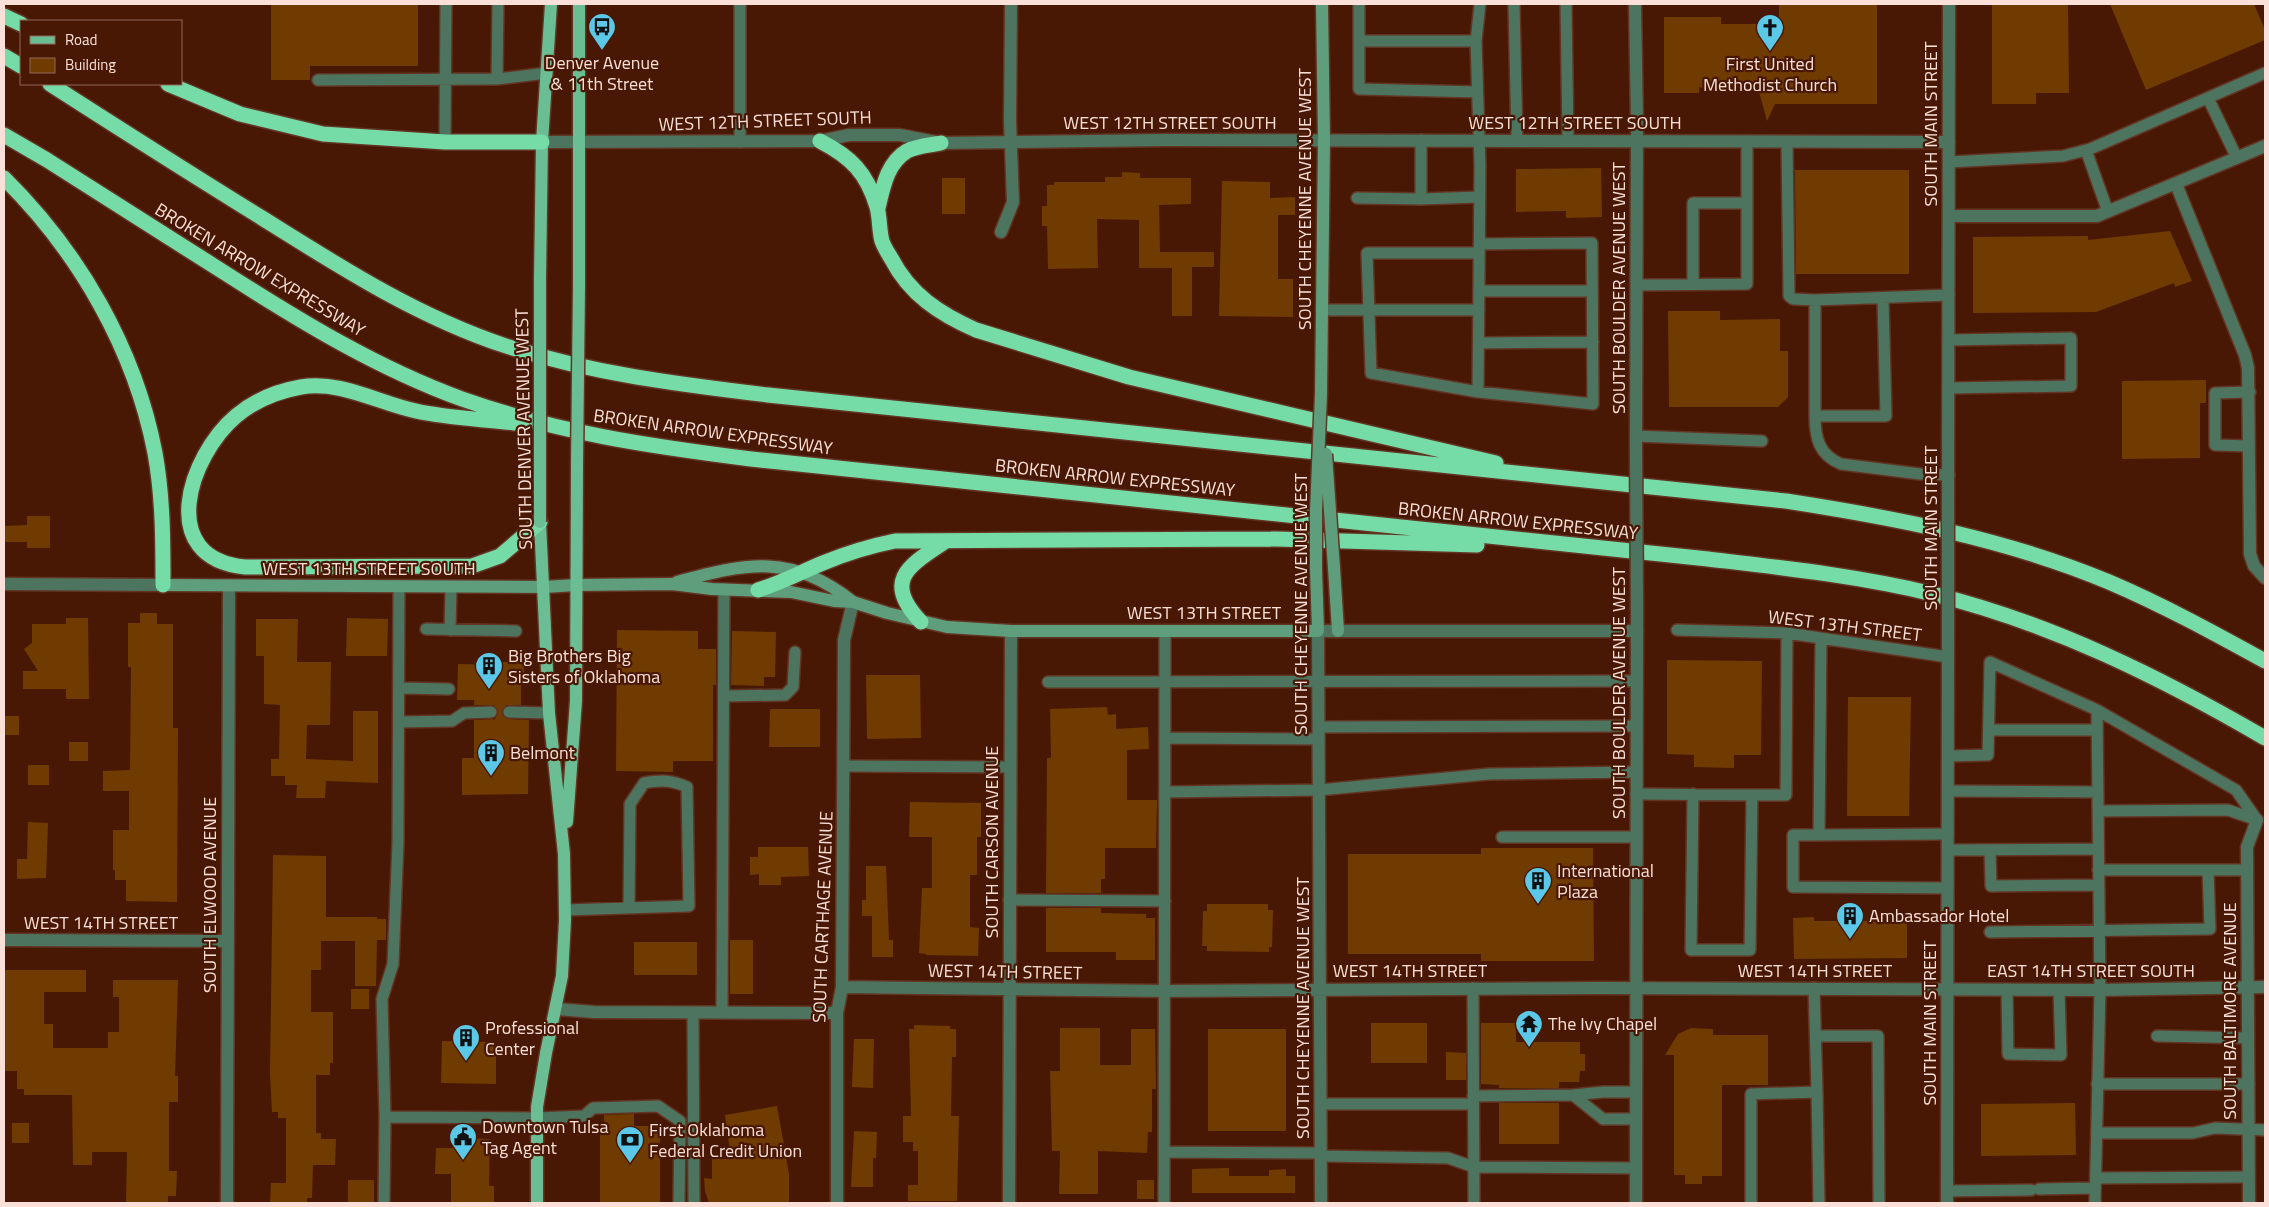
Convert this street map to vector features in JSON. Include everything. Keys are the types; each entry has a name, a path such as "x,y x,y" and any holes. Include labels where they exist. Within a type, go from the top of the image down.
{"highway":[{"path":"4,16 20,24"},
{"path":"4,56 20,65"},
{"path":"52,85 341,268 454,326 505,345 554,360 634,378 750,393 1786,501 1872,514 1983,540 2028,553 2109,582 2162,607 2265,661"},
{"path":"170,85 240,114 323,134 445,142 542,142"},
{"name":"BROKEN ARROW EXPRESSWAY","path":"4,135 47,160 301,321 351,349 460,398 555,428 647,446 751,459 1708,559 1838,575 1932,594 1978,606 2042,628 2154,676 2265,738"},
{"path":"820,141 841,152 860,168 878,208 882,242 898,271 915,293 954,320 976,330 1157,384 1556,478"},
{"path":"878,208 883,184 897,160 909,150 941,143"},
{"path":"4,178 45,224 82,274 99,301 127,359 155,452 162,517 163,585"},
{"path":"540,522 500,556 472,566 245,567 232,566 220,561 200,545 189,522 188,499 201,460 210,444 235,416 267,398 302,387 340,388 416,411 555,428"},
{"path":"758,590 778,584 803,572 871,546 895,541 1277,539 1589,548"},
{"path":"921,622 908,608 904,599 903,578 908,568 916,560 946,541"}],"main road":[{"name":"SOUTH DENVER AVENUE WEST","path":"537,1203 537,1118 546,1053 557,1009 564,959 565,910 564,854 549,713 540,522 542,142 551,4"},
{"name":"SOUTH DENVER AVENUE WEST","path":"564,854 576,701 580,143 579,4"},
{"name":"SOUTH CHEYENNE AVENUE WEST","path":"1318,630 1316,511 1322,394 1324,140 1322,4"},
{"path":"1322,394 1338,630"},
{"path":"672,584 755,566 782,567 803,572 828,583 853,602"},
{"path":"576,585 672,584 724,590 791,592 834,602 853,602 921,622"},
{"name":"WEST 13TH STREET SOUTH","path":"163,585 450,587 576,585"},
{"name":"WEST 13TH STREET","path":"921,622 947,627 1010,631 1318,630"}],"street":[{"path":"1001,232 1013,202 1010,4"},
{"name":"SOUTH BOULDER AVENUE WEST","path":"1635,4 1637,141 1636,1203"},
{"name":"SOUTH MAIN STREET","path":"1947,1197 1949,4"},
{"name":"WEST 12TH STREET SOUTH","path":"542,142 820,141 849,135 900,135 941,143 1324,140 1949,142"},
{"path":"1949,216 2097,216 2265,146"},
{"path":"2176,184 2245,355 2250,392 2250,554 2254,566 2265,578"},
{"path":"4,584 163,585"},
{"name":"SOUTH ELWOOD AVENUE","path":"227,1203 229,586"},
{"name":"SOUTH CARTHAGE AVENUE","path":"837,1203 837,1013 842,987 844,640 853,602"},
{"name":"WEST 13TH STREET","path":"1318,630 1637,631"},
{"name":"SOUTH CHEYENNE AVENUE WEST","path":"1318,630 1321,1203"},
{"name":"SOUTH CARSON AVENUE","path":"1009,1203 1010,631"},
{"name":"SOUTH BALTIMORE AVENUE","path":"2249,1203 2246,847 2256,820"},
{"name":"WEST 14TH STREET","path":"4,940 228,941"},
{"name":"WEST 14TH STREET","path":"842,987 1165,991 1473,988 1948,989"},
{"name":"EAST 14TH STREET SOUTH","path":"1948,989 2100,990 2265,987"},
{"path":"557,1009 594,1012 837,1013"}],"lane":[{"path":"445,142 446,4"},
{"path":"497,80 498,4"},
{"path":"740,4 740,142"},
{"path":"1360,4 1359,89 1477,92"},
{"path":"1478,392 1479,197 1476,41 1480,4"},
{"path":"1514,4 1518,141"},
{"path":"1566,4 1568,141"},
{"path":"1359,41 1476,41"},
{"path":"318,80 497,80 547,73"},
{"path":"1949,162 2063,156 2086,150 2265,73"},
{"path":"2208,98 2236,158"},
{"path":"1421,140 1421,199"},
{"path":"1637,285 1747,284 1747,141"},
{"path":"1787,142 1789,296 1793,299 1815,300 1949,295"},
{"path":"2086,150 2108,212"},
{"path":"1357,198 1421,199 1479,197"},
{"path":"1693,284 1693,203 1747,203"},
{"path":"1592,243 1592,291 1593,404 1478,392 1371,373 1367,253 1592,243"},
{"path":"1479,291 1592,291"},
{"path":"1814,416 1886,416 1883,298"},
{"path":"1815,300 1814,416 1818,444 1824,454 1842,464 1949,475"},
{"path":"1322,310 1479,310"},
{"path":"1949,340 2070,338 2071,386 1949,388"},
{"path":"1479,343 1593,342"},
{"path":"2249,446 2215,445 2215,393 2250,392"},
{"path":"1636,442 1762,441"},
{"path":"384,1203 385,1117 382,999 392,964 398,843 400,586"},
{"path":"450,587 450,630"},
{"path":"722,1012 724,590"},
{"path":"426,629 516,631"},
{"name":"WEST 13TH STREET","path":"1677,630 1787,633 1948,657"},
{"path":"1164,1203 1165,631"},
{"path":"1636,794 1786,795 1787,633"},
{"path":"1819,835 1821,638"},
{"path":"724,696 785,695 793,687 794,652"},
{"path":"1948,756 1988,755 1990,662 2097,710 2236,790 2256,820"},
{"path":"1048,682 1636,680"},
{"path":"399,688 449,689"},
{"path":"2095,1203 2100,990 2097,710"},
{"path":"399,722 452,721 464,713 490,712"},
{"path":"509,712 549,713"},
{"path":"1165,738 1636,726"},
{"path":"1989,730 2097,730"},
{"path":"844,766 1010,768"},
{"path":"1165,792 1319,790 1489,774 1636,772"},
{"path":"565,910 629,908 689,906 687,787 677,782 664,780 644,783 630,804 629,908"},
{"path":"1948,791 2098,792"},
{"path":"1693,794 1691,950 1750,950 1752,795"},
{"path":"2098,811 2228,810 2256,820"},
{"path":"1948,834 1793,835 1793,887 1948,888"},
{"path":"1502,837 1636,837"},
{"path":"1948,850 2098,849"},
{"path":"1990,850 1991,886 2098,885"},
{"path":"2098,870 2247,870"},
{"path":"1990,932 2210,929 2208,870"},
{"path":"1009,900 1165,901"},
{"path":"1473,988 1474,1203"},
{"path":"1814,988 1817,1036 1819,1203"},
{"path":"2007,989 2008,1054 2061,1055 2059,990"},
{"path":"694,1012 694,1203"},
{"path":"1817,1036 1878,1036 1879,1203"},
{"path":"2157,1036 2248,1038"},
{"path":"2097,1084 2249,1084"},
{"path":"1321,1104 1473,1100 1603,1092 1636,1092"},
{"path":"1751,1203 1751,1094 1817,1092"},
{"path":"1573,1095 1603,1119 1636,1119"},
{"path":"385,1117 537,1118 584,1116 593,1108 658,1106 680,1121 679,1203"},
{"path":"2097,1133 2193,1133 2215,1128 2265,1130"},
{"path":"1164,1152 1448,1158 1474,1167 1636,1168"},
{"path":"1947,1197 2096,1183 2249,1177"}],"building":[{"path":"271,4 418,4 418,66 310,66 310,80 271,80"},
{"name":"First United Methodist Church","path":"1779,4 1877,4 1877,104 1775,104 1767,121 1758,88 1747,81 1735,83 1723,92 1699,87 1699,93 1664,93 1664,17 1721,17 1721,24 1779,24"},
{"path":"1992,4 2068,4 2069,93 2036,93 2036,104 1992,104"},
{"path":"2110,4 2254,4 2265,30 2265,40 2146,90"},
{"path":"1601,168 1602,217 1566,218 1566,211 1516,212 1516,169"},
{"path":"1795,170 1909,170 1909,274 1796,274"},
{"path":"1122,172 1140,173 1140,178 1191,178 1191,204 1159,205 1160,252 1214,252 1214,267 1192,267 1192,316 1172,316 1172,268 1139,268 1139,220 1097,219 1098,268 1048,269 1047,226 1042,226 1042,206 1047,206 1047,185 1054,185 1054,182 1105,182 1105,177 1122,177"},
{"path":"942,178 965,178 965,214 942,214"},
{"path":"1222,181 1270,182 1270,198 1295,197 1295,215 1278,215 1278,279 1293,279 1293,317 1219,316"},
{"path":"2170,231 2192,281 2175,287 2174,283 2096,312 1973,313 1973,237 2088,236 2088,240"},
{"path":"1668,311 1720,311 1720,320 1780,319 1780,351 1788,351 1788,397 1778,407 1669,407"},
{"path":"2206,380 2206,403 2200,403 2200,458 2122,459 2122,381"},
{"path":"27,516 50,516 50,548 27,548 27,542 4,542 4,526 27,525"},
{"path":"140,613 157,613 157,624 173,624 173,728 178,728 177,902 126,901 126,880 115,880 115,870 113,870 113,830 129,830 129,791 103,791 103,771 130,770 131,667 128,667 128,623 140,623"},
{"path":"66,618 88,618 89,699 66,699 66,689 23,689 23,671 38,671 24,649 32,643 32,624 66,624"},
{"path":"347,618 388,619 387,656 346,656"},
{"path":"256,619 298,619 297,662 331,662 330,725 307,725 306,759 353,761 353,711 378,711 378,783 326,781 325,798 296,798 297,785 285,785 285,776 271,776 271,759 279,759 280,705 264,704 264,656 256,656"},
{"path":"617,630 698,631 698,649 716,649 716,685 713,685 713,761 673,761 673,772 616,771"},
{"path":"732,631 776,632 775,677 764,677 764,686 731,685"},
{"path":"1667,660 1762,661 1761,755 1734,755 1734,768 1694,767 1694,755 1667,754"},
{"path":"503,662 524,662 524,679 521,679 521,705 506,705 502,712 503,716 508,719 529,720 528,794 462,795 462,758 474,758 474,720 495,719 498,712 494,705 474,705 474,700 457,700 458,664 503,665"},
{"path":"866,675 920,675 921,738 867,739"},
{"path":"1848,697 1911,697 1909,816 1847,816"},
{"path":"1107,707 1108,715 1116,714 1116,729 1148,727 1149,749 1127,750 1127,800 1157,800 1156,848 1105,848 1105,879 1101,879 1101,893 1046,893 1047,758 1051,758 1050,709"},
{"path":"770,709 820,709 820,747 769,747"},
{"path":"4,716 19,716 19,735 4,735"},
{"path":"69,742 88,742 88,761 69,761"},
{"path":"28,765 49,765 49,785 28,785"},
{"path":"910,802 981,803 981,837 977,837 977,875 970,875 970,927 979,928 978,956 926,955 919,953 922,888 932,888 932,837 909,837"},
{"path":"28,822 48,823 46,878 17,879 17,859 27,859"},
{"path":"758,847 808,847 809,876 781,877 781,885 759,885 759,874 750,875 750,857 758,857"},
{"name":"International Plaza","path":"1481,848 1593,848 1594,961 1481,961 1481,954 1348,954 1348,854 1481,854"},
{"path":"273,855 326,856 326,917 377,917 377,919 386,919 386,940 377,940 376,986 355,986 355,941 321,941 321,970 311,970 311,1012 333,1012 333,1063 330,1063 330,1075 316,1075 316,1133 321,1133 321,1139 336,1139 335,1165 313,1165 312,1198 307,1198 307,1203 270,1203 271,1183 286,1183 286,1118 278,1118 278,1112 272,1112 270,1074"},
{"path":"866,866 886,866 889,940 893,940 893,957 872,957 872,916 862,916 862,900 866,900"},
{"path":"1207,904 1268,904 1268,910 1273,910 1272,947 1269,947 1269,952 1207,951 1207,946 1202,946 1203,911 1207,911"},
{"path":"1046,908 1101,908 1101,913 1146,914 1146,918 1155,918 1155,960 1116,960 1116,952 1046,952"},
{"name":"Ambassador Hotel","path":"1814,917 1814,921 1886,921 1886,917 1907,917 1907,958 1794,959 1793,918"},
{"path":"730,940 753,940 753,994 730,994"},
{"path":"634,942 697,942 697,975 634,975"},
{"path":"4,970 86,970 86,992 44,992 44,1024 53,1024 53,1048 108,1048 108,1032 119,1032 119,997 113,997 113,980 178,980 175,1076 178,1076 178,1102 169,1102 169,1171 177,1171 176,1196 168,1196 168,1203 126,1203 127,1152 92,1152 92,1165 73,1165 72,1095 24,1095 24,1089 17,1089 17,1071 4,1071"},
{"path":"351,989 369,989 369,1009 351,1009"},
{"path":"1371,1023 1427,1023 1427,1063 1371,1063"},
{"name":"The Ivy Chapel","path":"1481,1023 1516,1023 1516,1042 1580,1042 1580,1054 1585,1054 1585,1071 1580,1071 1579,1082 1559,1082 1559,1088 1499,1088 1499,1085 1481,1084"},
{"path":"914,1025 950,1026 950,1029 956,1029 956,1057 952,1057 951,1116 959,1116 957,1201 908,1201 908,1185 918,1185 918,1151 913,1151 913,1142 903,1142 903,1116 911,1116 909,1029 914,1029"},
{"path":"1060,1028 1100,1028 1100,1065 1131,1065 1131,1029 1155,1029 1156,1089 1152,1089 1152,1132 1148,1132 1147,1153 1098,1151 1098,1194 1059,1194 1060,1151 1052,1151 1050,1071 1060,1071"},
{"path":"1691,1028 1713,1029 1713,1035 1768,1035 1768,1085 1722,1085 1722,1176 1702,1176 1702,1184 1685,1184 1685,1175 1674,1175 1674,1055 1665,1055 1678,1034"},
{"path":"1208,1029 1286,1029 1286,1131 1208,1131"},
{"path":"854,1039 874,1039 873,1088 852,1087"},
{"name":"Professional Center","path":"442,1041 496,1042 496,1084 441,1083"},
{"path":"1446,1052 1466,1053 1466,1080 1446,1080"},
{"path":"1499,1103 1559,1103 1559,1144 1499,1144"},
{"path":"2075,1103 2076,1155 1981,1156 1981,1104"},
{"path":"777,1106 789,1174 789,1203 709,1203 705,1191 704,1178 712,1179 712,1159 731,1159 725,1115"},
{"name":"First Oklahoma Federal Credit Union","path":"634,1114 634,1126 660,1126 660,1203 600,1203 600,1125 604,1125 604,1115"},
{"path":"12,1123 29,1123 29,1143 12,1143"},
{"path":"854,1131 877,1132 876,1158 873,1158 873,1187 851,1187"},
{"path":"456,1138 490,1139 489,1186 494,1186 494,1203 451,1203 451,1174 435,1174 436,1148 455,1148"},
{"path":"1229,1168 1229,1176 1269,1176 1269,1170 1286,1169 1286,1176 1295,1176 1295,1193 1192,1193 1192,1169"},
{"path":"348,1180 374,1180 374,1202 348,1202"},
{"path":"1137,1180 1154,1180 1154,1199 1137,1199"}],"place":[{"name":"Denver Avenue & 11th Street","path":"602,51"},
{"name":"First United Methodist Church","path":"1770,52"},
{"name":"Big Brothers Big Sisters of Oklahoma","path":"489,690"},
{"name":"Belmont","path":"491,777"},
{"name":"International Plaza","path":"1538,905"},
{"name":"Ambassador Hotel","path":"1850,940"},
{"name":"The Ivy Chapel","path":"1529,1048"},
{"name":"Professional Center","path":"466,1062"},
{"name":"Downtown Tulsa Tag Agent","path":"463,1161"},
{"name":"First Oklahoma Federal Credit Union","path":"630,1164"}]}
